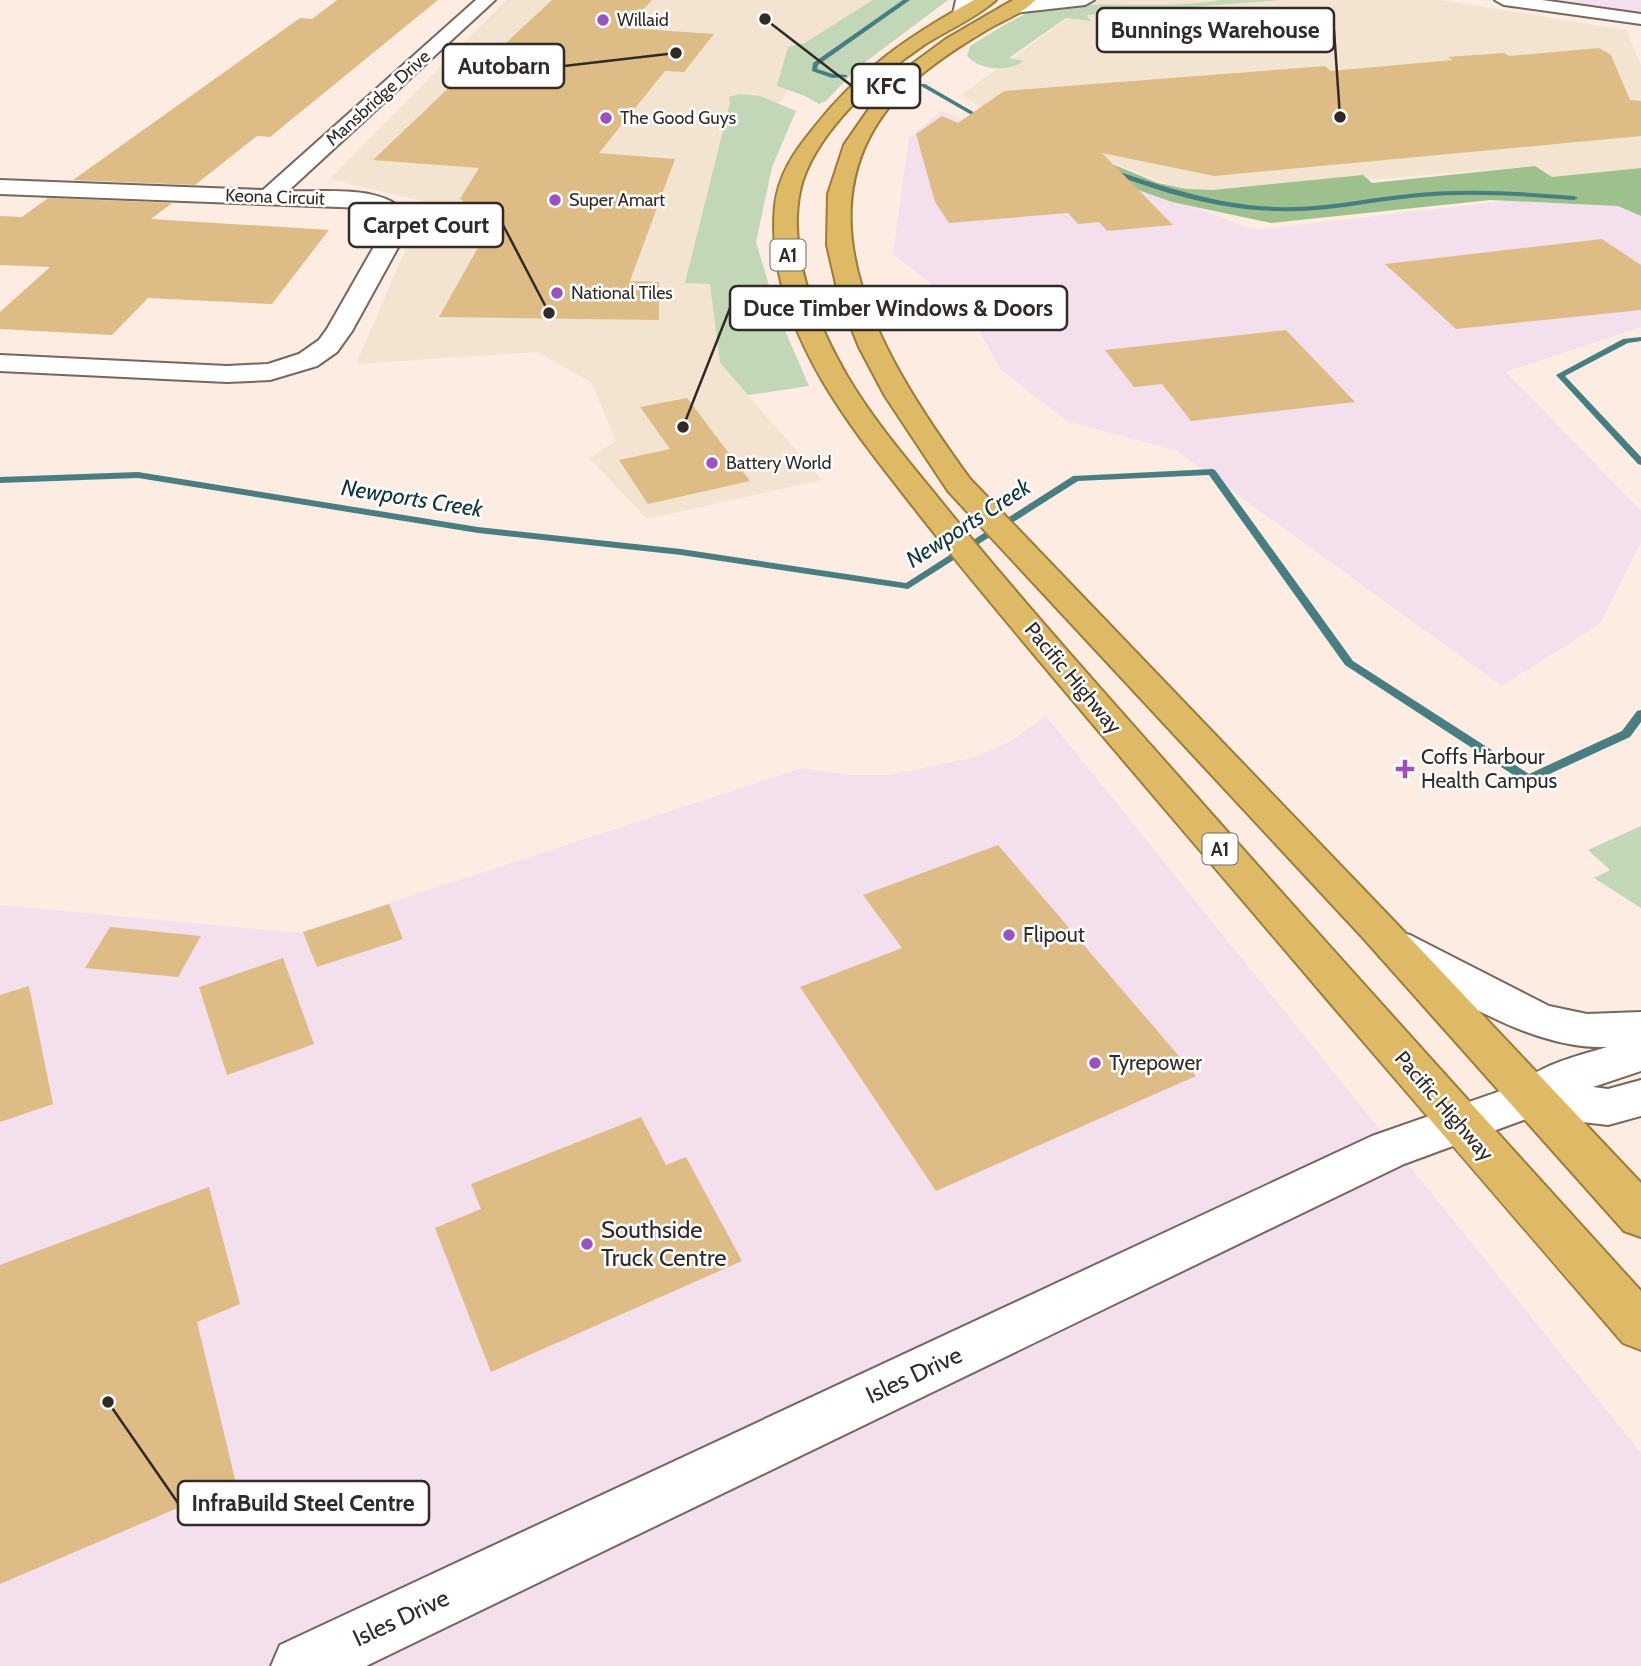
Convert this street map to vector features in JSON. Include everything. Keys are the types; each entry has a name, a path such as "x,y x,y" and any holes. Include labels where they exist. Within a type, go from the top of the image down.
{"highway":[{"name":"Pacific Highway","path":"986,0 964,7 888,59 837,111 796,165 789,189 786,220 793,282 830,370 850,403 946,528 1458,1123 1641,1327"},
{"path":"1020,4 951,44 887,96 855,142 844,173 838,205 838,240 844,276 881,368 915,425 981,510 1393,945 1641,1216"}],"street":[{"name":"Mansbridge Drive","path":"269,197 486,0"},
{"path":"1020,4 1085,0"},
{"path":"1504,0 1641,19"},
{"name":"Keona Circuit","path":"0,187 366,201 386,206 397,214 400,222 339,331 328,346 308,360 270,372 227,374 0,363"},
{"path":"1393,945 1539,1021 1587,1031 1641,1030"},
{"name":"Isles Drive","path":"301,1666 1362,1162 1458,1123 1532,1098 1570,1077 1641,1053"},
{"path":"1532,1098 1608,1107 1641,1098"}],"shaded area":[{"path":"506,0 888,0 801,72 716,190 720,363 822,480 647,519 589,458 616,441 591,382 538,352 356,364 426,202 330,179"},
{"path":"1093,0 1441,0 1626,30 1641,65 1641,168 1552,177 1535,166 1193,194 1000,119 961,95"},
{"path":"1546,0 1641,0 1641,14 1564,3"},
{"path":"941,111 1254,230 1506,201 1618,206 1641,216 1641,327 1506,372 1641,511 1641,542 1600,624 1502,686 1177,451 1067,421 1001,370 978,329 943,293 893,254 909,138"},
{"path":"1046,716 1641,1453 1641,1666 0,1666 0,905 298,933 802,768 849,775 891,775 975,757 1014,739"}],"green space":[{"path":"873,0 948,0 856,69 827,100 819,104 777,86 788,47 805,43"},
{"path":"1282,0 1086,15 1092,21 1066,18 1009,58 1023,61 1017,65 986,67 967,56 970,46 1016,19 1042,8"},
{"path":"739,94 760,96 796,111 772,167 756,242 777,312 809,386 748,395 720,363 710,284 685,283 730,103 729,97"},
{"path":"1035,132 1158,183 1186,189 1213,190 1363,175 1372,183 1535,166 1552,177 1641,168 1641,216 1618,206 1490,200 1271,223 1172,202 1066,164"},
{"path":"1641,826 1641,908 1594,878 1610,870 1588,850"}],"building":[{"path":"337,0 438,0 270,137 257,136 195,185 73,180 300,18 312,19"},
{"path":"552,0 652,0 626,28 714,34 684,72 665,71 599,153 675,159 630,281 659,282 659,320 439,317 480,244 450,243 470,206 460,199 479,168 373,160 481,57 491,57"},
{"path":"1599,48 1611,55 1630,100 1641,101 1641,136 1214,176 1102,153 1173,225 1107,231 1099,222 1078,224 1068,213 949,223 935,202 916,134 942,116 958,123 1004,91 1325,66 1331,71 1453,60 1448,57 1504,53 1509,56"},
{"path":"48,198 172,203 151,219 329,230 272,304 148,298 112,335 0,329 0,312 50,267 0,265 0,216 22,217"},
{"path":"1602,239 1641,265 1641,310 1456,329 1385,264"},
{"path":"1286,330 1355,402 1191,421 1162,384 1134,387 1105,350"},
{"path":"687,398 750,481 648,504 619,460 670,449 640,407"},
{"path":"998,845 1196,1076 936,1191 800,987 902,948 863,895"},
{"path":"389,904 403,939 317,967 303,932"},
{"path":"110,927 201,936 178,977 85,968"},
{"path":"283,958 314,1044 227,1075 199,987"},
{"path":"29,986 53,1104 0,1122 0,995"},
{"name":"Southside Truck Centre","path":"641,1117 666,1165 686,1157 742,1261 491,1372 435,1228 481,1209 471,1184"},
{"path":"209,1187 240,1304 197,1322 236,1483 0,1584 0,1265"}],"waterway":[{"path":"845,76 832,76 814,70 815,64 907,0"},
{"path":"923,85 986,121"},
{"path":"1110,171 1191,197 1254,208 1330,207 1419,195 1458,193 1574,198"},
{"name":"Newports Creek","path":"1641,339 1626,341 1560,375 1641,462"},
{"name":"Newports Creek","path":"0,480 138,475 478,530 681,552 908,586 1076,478 1212,472 1349,663 1528,779 1626,734 1641,714"}],"place":[{"name":"KFC","path":"765,19"},
{"name":"Willaid","path":"603,20"},
{"name":"Autobarn","path":"676,53"},
{"name":"Bunnings Warehouse","path":"1340,117"},
{"name":"The Good Guys","path":"606,118"},
{"name":"Super Amart","path":"555,200"},
{"name":"National Tiles","path":"557,293"},
{"name":"Carpet Court","path":"549,313"},
{"name":"Duce Timber Windows & Doors","path":"683,427"},
{"name":"Battery World","path":"712,463"},
{"name":"Coffs Harbour Health Campus","path":"1405,769"},
{"name":"Flipout","path":"1009,935"},
{"name":"Tyrepower","path":"1095,1063"},
{"name":"Southside Truck Centre","path":"587,1244"},
{"name":"InfraBuild Steel Centre","path":"108,1402"}]}
